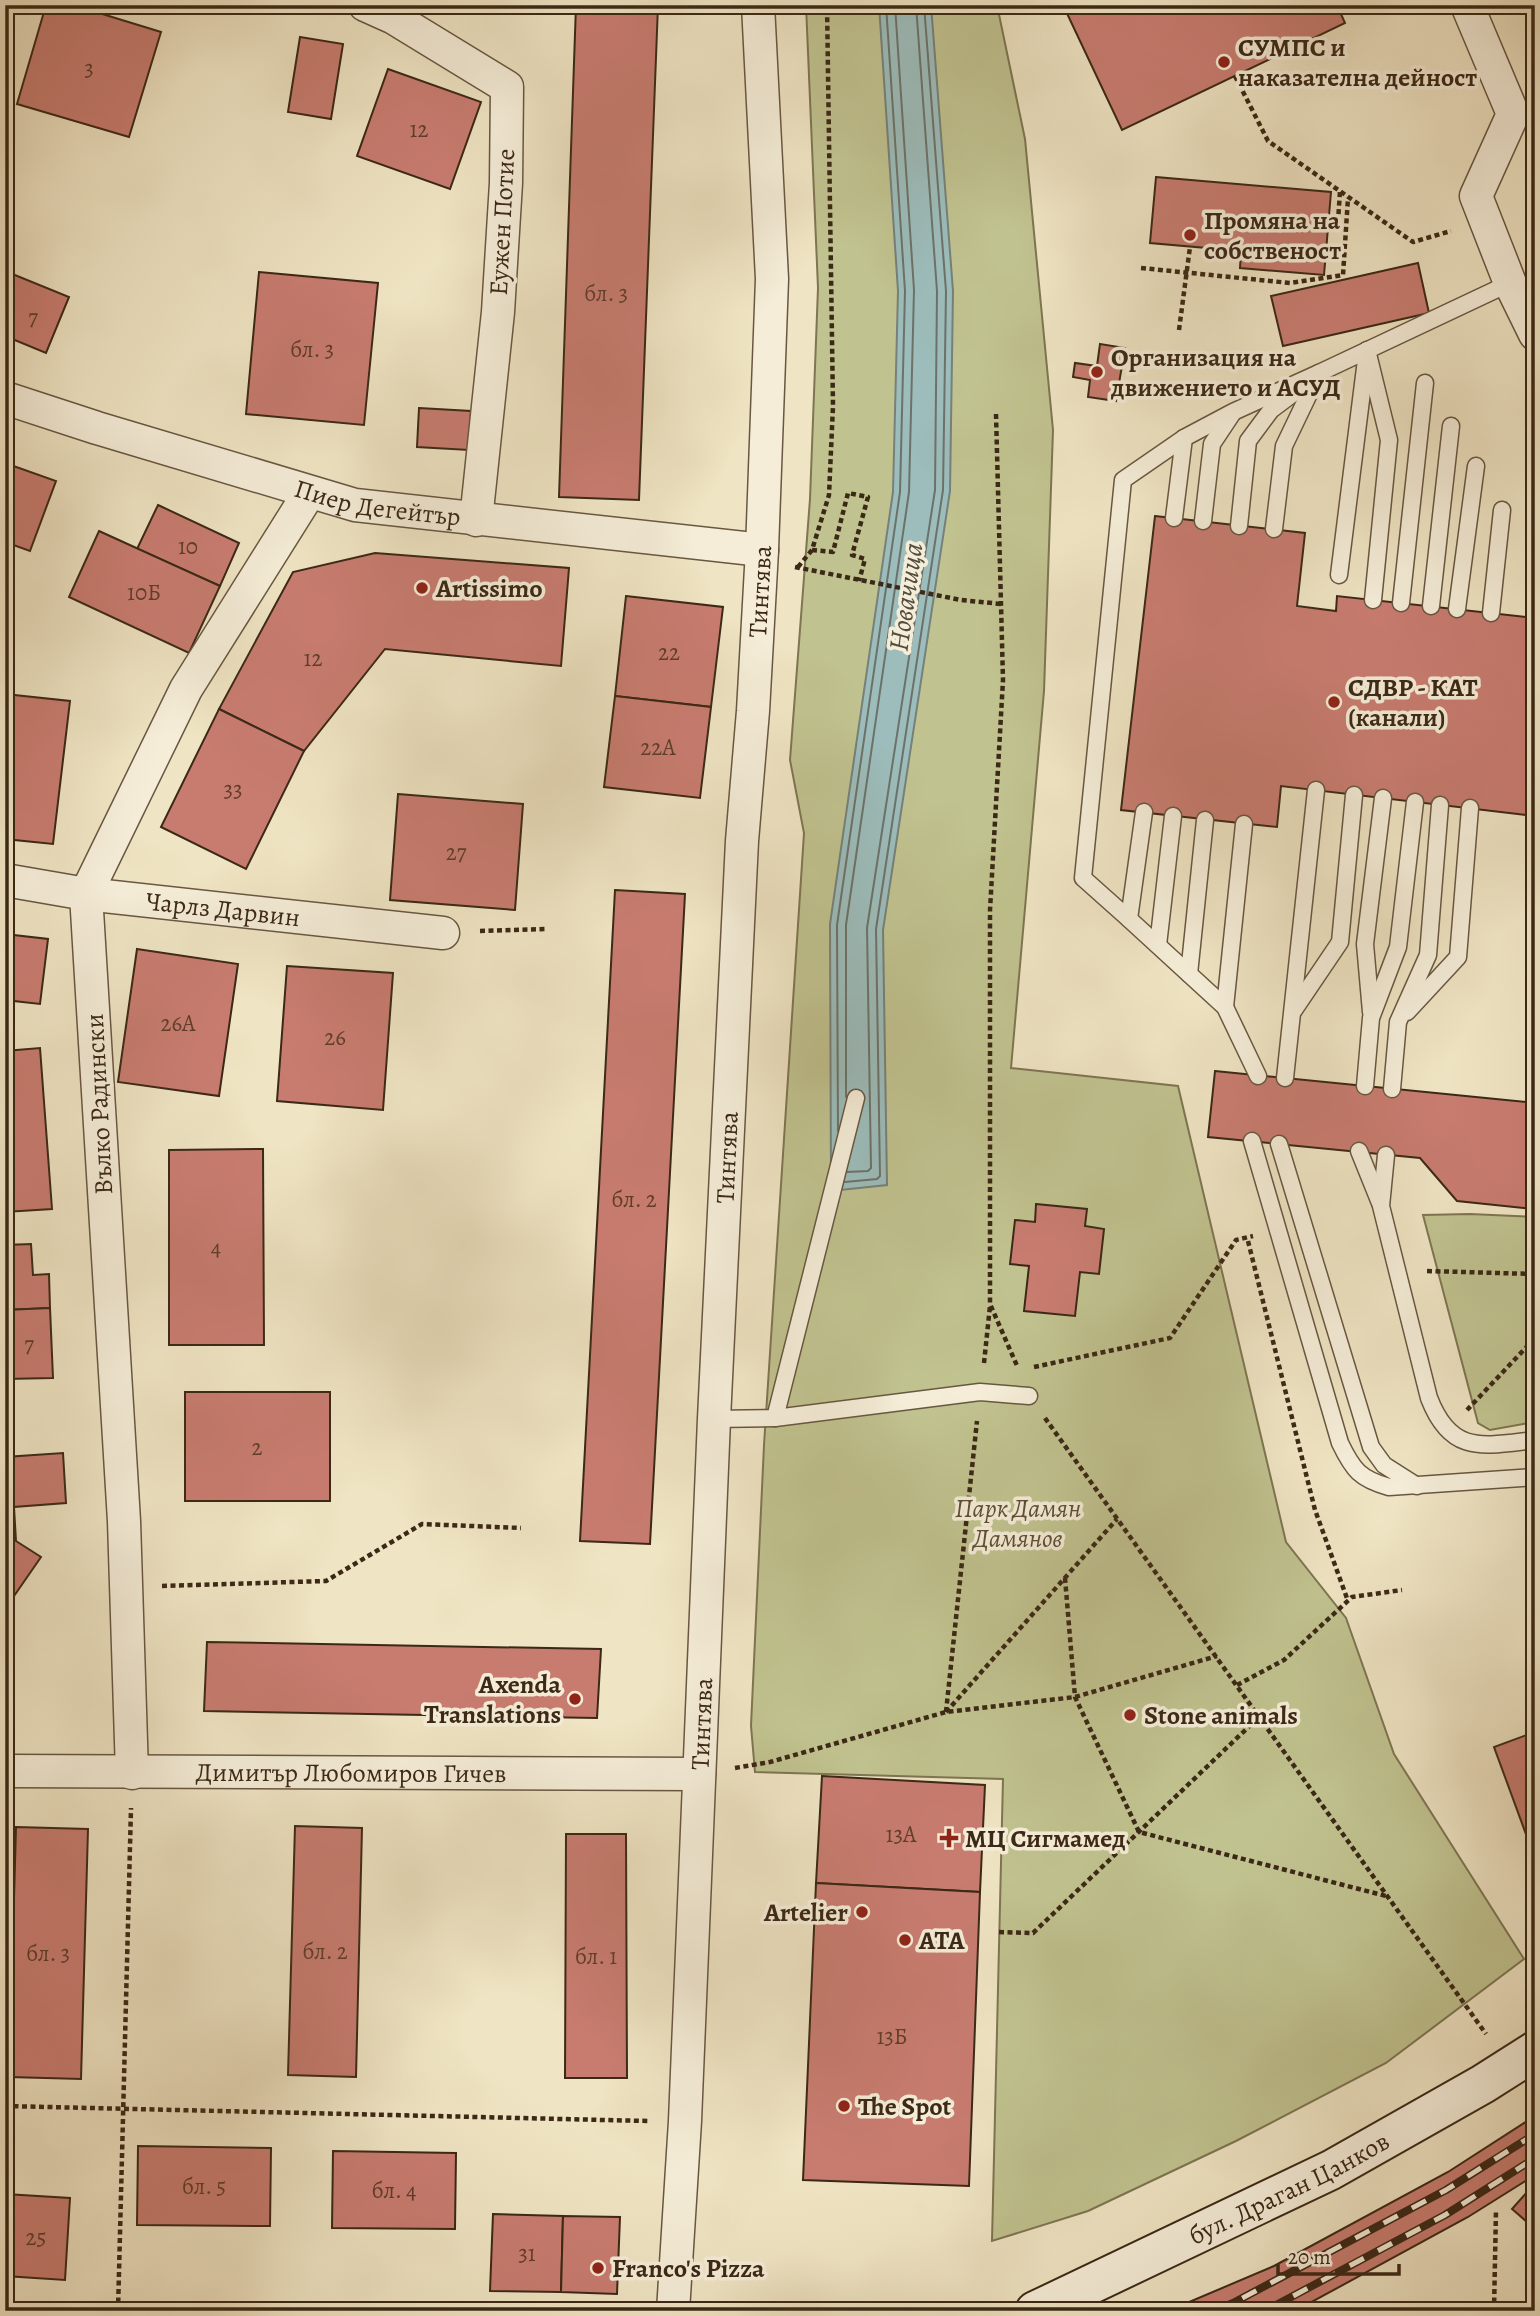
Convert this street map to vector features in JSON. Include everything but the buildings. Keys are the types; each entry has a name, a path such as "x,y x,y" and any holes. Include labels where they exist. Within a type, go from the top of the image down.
{"main road":[{"name":"бул. Драган Цанков","path":"1052,2303 1331,2170 1483,2084 1535,2051"}],"street":[{"name":"Еужен Потие","path":"365,5 394,18 507,87 506,183 498,312 476,520"},
{"name":"Тинтява","path":"673,2311 685,2121 714,1419 742,841 762,550 772,279 758,5"},
{"path":"1467,5 1513,114 1476,196 1510,283 1535,334"},
{"name":"Пиер Дегейтър","path":"5,398 355,505 762,550"},
{"name":"Вълко Радински","path":"132,1773 126,1587 86,894 186,688 309,493"},
{"name":"Чарлз Дарвин","path":"5,880 86,894 443,933"},
{"name":"Димитър Любомиров Гичев","path":"5,1771 699,1774"}],"lane":[{"path":"1258,1076 1225,1007 1083,878 1123,480 1184,438 1233,412 1510,283"},
{"path":"1339,575 1367,350"},
{"path":"1367,350 1389,440 1373,600"},
{"path":"1238,526 1248,441 1271,410 1319,373"},
{"path":"1274,529 1284,446 1319,373"},
{"path":"1401,603 1425,383"},
{"path":"1203,521 1212,444 1233,412"},
{"path":"1431,606 1451,426"},
{"path":"1174,518 1184,438"},
{"path":"1457,610 1476,466"},
{"path":"1491,613 1502,510"},
{"path":"1285,1078 1316,790"},
{"path":"1292,1012 1340,942 1354,795"},
{"path":"1365,1086 1371,1017 1365,944 1382,798"},
{"path":"1371,1017 1398,947 1415,802"},
{"path":"1392,1089 1398,1022 1428,955 1440,805"},
{"path":"1398,1022 1458,957 1470,808"},
{"path":"1129,919 1144,812"},
{"path":"1157,945 1173,816"},
{"path":"1189,974 1205,820"},
{"path":"1225,1007 1244,824"},
{"path":"775,1419 856,1098"},
{"path":"1252,1141 1340,1443 1357,1473 1370,1482 1389,1488 1535,1477"},
{"path":"1279,1144 1371,1447 1384,1465 1417,1486"},
{"path":"1359,1151 1381,1206 1429,1398 1436,1416 1447,1431 1463,1442 1482,1445 1535,1440"},
{"path":"1381,1206 1386,1155"},
{"path":"714,1419 775,1419 980,1392 1029,1396"}],"path":[{"path":"827,5 833,406 829,495 812,550 797,568 961,600 1001,604"},
{"path":"1235,76 1268,141 1413,242"},
{"path":"1329,221 1338,222 1340,191"},
{"path":"1141,268 1290,284 1343,275 1348,197"},
{"path":"1179,330 1190,247"},
{"path":"946,1712 990,1304 990,910 1003,680 996,414"},
{"path":"812,550 833,552 848,492 868,497 852,555 866,559 859,581"},
{"path":"483,931 545,929"},
{"path":"1244,1225 1315,1510 1348,1601"},
{"path":"990,1304 1018,1370 1170,1338 1236,1240 1278,1231"},
{"path":"1397,1271 1535,1274 1532,1280 1535,1292"},
{"path":"1447,1431 1535,1338"},
{"path":"1029,1396 1488,2038"},
{"path":"946,1712 1117,1519"},
{"path":"126,1587 326,1581 422,1524 521,1528"},
{"path":"1065,1578 1074,1697 1139,1832 1388,1896"},
{"path":"1237,1685 1284,1660 1352,1597 1402,1590"},
{"path":"752,1766 946,1712 1074,1697 1217,1656"},
{"path":"999,1932 1033,1933 1260,1716"},
{"path":"118,2311 132,1773"},
{"path":"5,2106 628,2121"},
{"path":"1494,2311 1496,2210"}],"green space":[{"name":"Парк Дамян Дамянов","path":"806,5 997,5 1025,139 1053,430 1044,691 1011,1068 1178,1086 1286,1542 1346,1618 1394,1754 1524,1959 1386,2063 1236,2141 1088,2211 992,2241 1003,1779 755,1772 751,1726 764,1445 804,833 790,760 810,499 818,288"},
{"path":"1423,1215 1535,1217 1535,1422 1490,1430 1478,1423"}],"water":[{"name":"Новачица","path":"879,5 931,5 953,291 950,491 883,930 887,1185 831,1191 830,924 893,492 898,291"}],"railway":[{"path":"1213,2311 1233,2303 1446,2190 1535,2134"},
{"path":"1265,2311 1445,2215 1535,2158"}],"place":[{"name":"СУМПС и наказателна дейност","path":"1224,62"},
{"name":"Промяна на собственост","path":"1190,235"},
{"name":"Организация на движението и АСУД","path":"1097,372"},
{"name":"Artissimo","path":"422,588"},
{"name":"СДВР - КАТ (канали)","path":"1334,702"},
{"name":"Axenda Translations","path":"575,1699"},
{"name":"Stone animals","path":"1130,1715"},
{"name":"МЦ Сигмамед","path":"949,1838"},
{"name":"Artelier","path":"862,1912"},
{"name":"ATA","path":"905,1940"},
{"name":"The Spot","path":"844,2106"},
{"name":"Franco's Pizza","path":"598,2268"}]}
